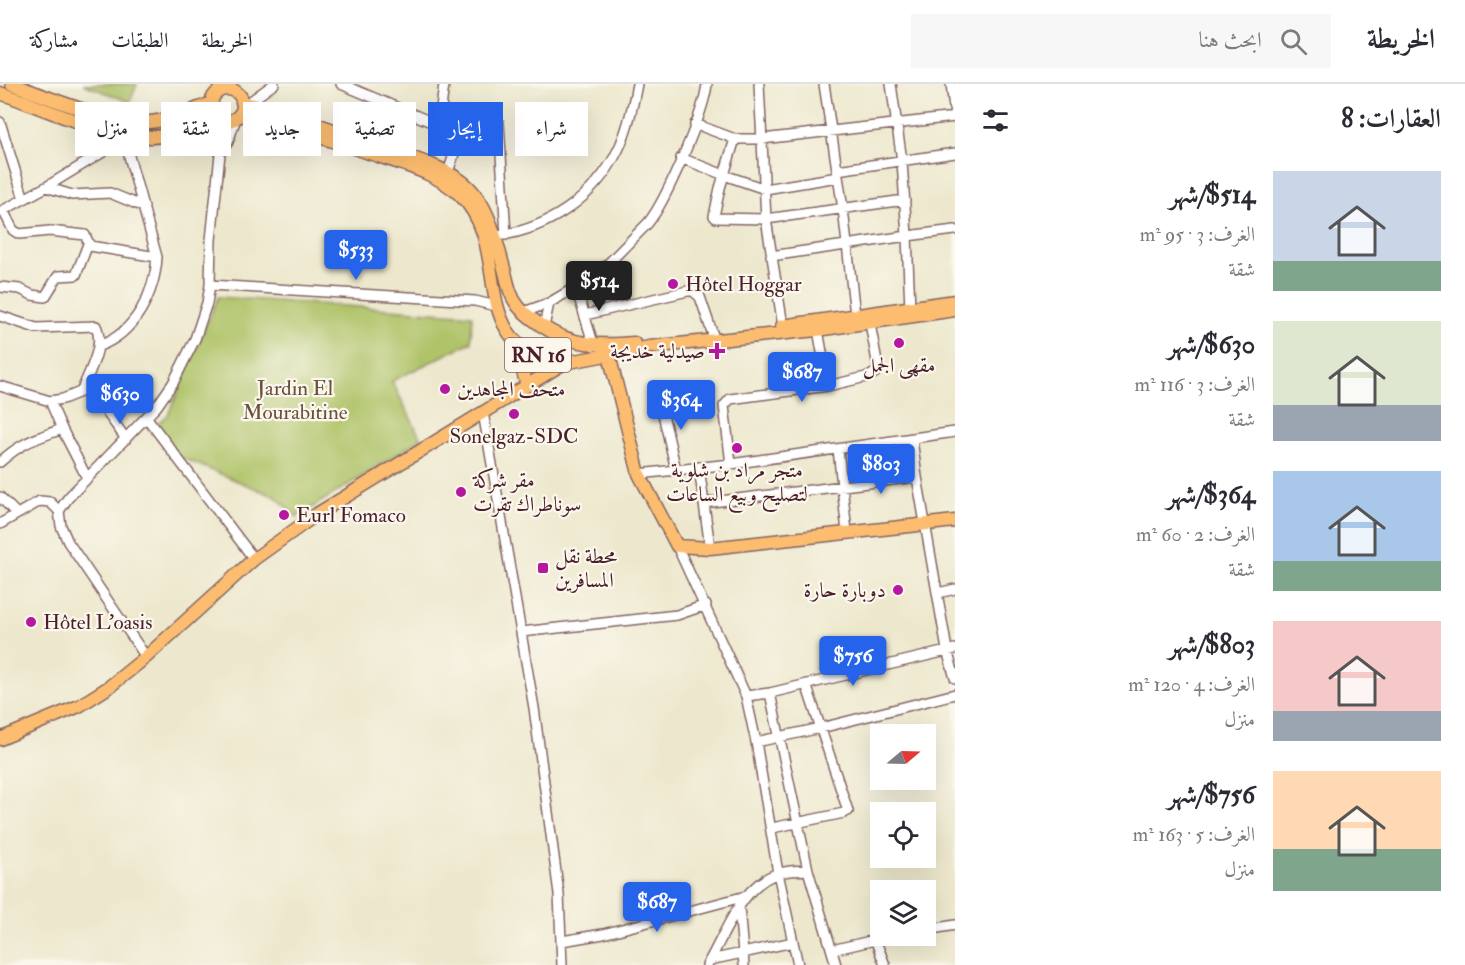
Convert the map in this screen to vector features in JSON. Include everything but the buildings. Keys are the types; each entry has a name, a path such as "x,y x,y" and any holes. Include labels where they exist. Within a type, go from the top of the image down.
{"main road":[{"path":"12,84 86,110 139,122 161,119"},
{"path":"212,102 220,88 232,87 244,102"},
{"path":"0,93 75,119"},
{"path":"231,120 238,116 243,107"},
{"name":"RN 16","path":"238,116 315,135 432,176 454,189 472,210 484,234 500,318 514,340 542,357 564,363 603,349 783,326 817,325"},
{"name":"RN 16","path":"321,126 448,173 460,180 474,193 500,235 511,294 524,312 544,327 572,340 603,349 650,347 817,325 955,302"},
{"name":"RN 16","path":"864,317 955,310"},
{"path":"514,340 527,386"},
{"path":"603,349 639,474 677,546 710,548 955,520"},
{"path":"0,738 79,706 109,687 146,657 254,559 317,514 564,363"}],"street":[{"path":"247,102 274,84"},
{"path":"341,84 353,86 428,120"},
{"path":"442,102 444,84"},
{"path":"499,156 500,235 547,222 578,201 592,188 618,151 638,84"},
{"path":"524,312 549,303 607,267 648,223 658,209 681,158 695,124 707,84"},
{"path":"759,84 766,219 783,326"},
{"path":"731,464 724,406 730,399 828,386 870,376 876,372 878,367 847,244 824,84"},
{"path":"891,84 902,161 910,308"},
{"path":"695,124 735,139 762,139 955,116 951,84"},
{"path":"231,134 238,116"},
{"path":"0,122 24,199"},
{"path":"735,139 715,217 766,219 905,200"},
{"path":"681,158 765,189 838,173 955,153"},
{"path":"0,287 20,289 32,295 45,297 58,276 76,275 88,244 87,237 83,234 60,231 19,234 12,230 1,211 46,187 94,156"},
{"path":"99,346 111,342 137,317 156,277 157,257 130,156"},
{"path":"59,511 68,498 147,418 167,392 195,339 207,303 210,285 211,240 220,156"},
{"path":"448,173 453,156"},
{"path":"0,165 11,161"},
{"path":"46,187 72,195 110,194 144,207"},
{"path":"771,256 955,230"},
{"path":"88,244 157,257"},
{"path":"210,285 475,301 496,306"},
{"path":"576,288 585,315 603,349"},
{"path":"585,315 692,290 696,291 700,297 713,335"},
{"path":"544,327 549,303"},
{"path":"0,316 36,328 96,327 99,333 99,346 82,390"},
{"path":"817,325 828,386"},
{"path":"0,386 50,401 88,389 126,439"},
{"path":"659,397 676,470"},
{"path":"50,401 87,478"},
{"path":"483,412 534,708 559,894 562,965"},
{"path":"147,418 254,559"},
{"path":"0,462 15,448 62,429"},
{"path":"639,474 731,464 955,432"},
{"path":"912,439 925,523 955,678"},
{"path":"838,449 847,532"},
{"path":"699,467 710,548"},
{"path":"704,503 917,477"},
{"path":"0,497 17,514"},
{"path":"0,524 44,500 50,502 59,511 61,526 68,542 146,657"},
{"path":"677,546 746,696 772,828 778,873 798,965"},
{"path":"938,593 955,589"},
{"path":"521,632 677,615 706,605"},
{"path":"746,696 770,693 951,649"},
{"path":"772,828 848,811 806,684"},
{"path":"770,693 808,870 836,965"},
{"path":"756,742 955,694"},
{"path":"709,962 746,896 778,873 808,870"},
{"path":"562,941 603,934 746,896"},
{"path":"739,907 744,965"},
{"path":"936,929 955,926"},
{"path":"832,950 870,940"},
{"path":"709,962 793,942"},
{"path":"878,946 885,965"}],"green space":[{"path":"83,84 137,84 130,102"},
{"name":"Jardin El Mourabitine","path":"218,297 472,315 471,342 392,381 421,439 297,517 276,497 177,456 153,427 168,415"}],"place":[{"name":"Hôtel Hoggar","path":"673,284"},
{"name":"مقهى الجمل","path":"899,343"},
{"name":"صيدلية خديجة","path":"717,351"},
{"name":"متحف المجاهدين","path":"445,389"},
{"name":"Sonelgaz-SDC","path":"514,414"},
{"name":"متجر مراد بن شلوية لتصليح وبيع الساعات","path":"737,448"},
{"name":"مقر شركة سوناطراك تقرت","path":"461,492"},
{"name":"Eurl Fomaco","path":"284,515"},
{"name":"محطة نقل المسافرين","path":"543,568"},
{"name":"دوبارة حارة","path":"898,590"},
{"name":"Hôtel L'oasis","path":"31,622"}]}
